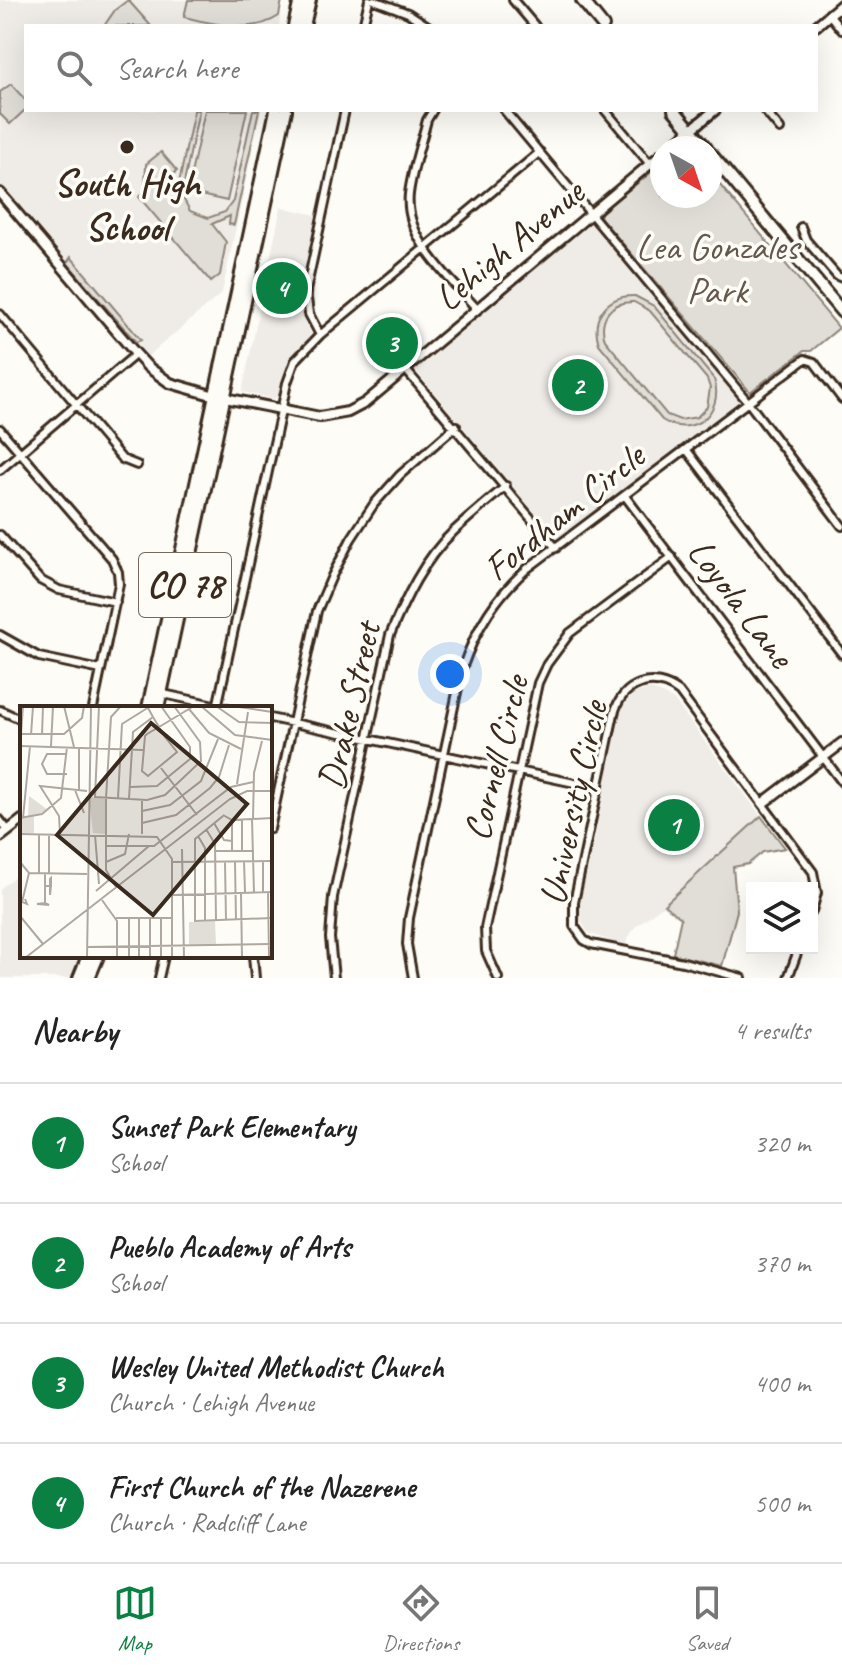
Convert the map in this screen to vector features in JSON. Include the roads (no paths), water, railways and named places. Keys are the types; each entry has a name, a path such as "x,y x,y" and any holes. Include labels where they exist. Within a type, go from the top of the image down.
{"main road":[{"path":"294,24 300,0"},
{"path":"304,24 310,0"},
{"path":"582,0 601,24"},
{"name":"CO 78","path":"220,397 276,112"},
{"name":"CO 78","path":"158,706 157,692 220,397 286,112"},
{"path":"676,112 696,136"},
{"path":"722,167 842,312"},
{"name":"CO 78","path":"149,706 157,692"},
{"path":"79,978 87,958"},
{"path":"89,978 97,958"}],"street":[{"path":"364,24 371,0 408,13 425,24"},
{"path":"513,0 533,24"},
{"path":"818,24 842,4"},
{"path":"829,14 842,30"},
{"path":"320,335 309,314 306,291 345,112"},
{"path":"432,112 427,120 409,195 411,223 425,248 477,309"},
{"path":"506,112 748,402 842,526"},
{"path":"607,112 650,164"},
{"path":"684,136 713,112"},
{"path":"766,112 780,129"},
{"path":"217,706 295,361 320,335 540,152"},
{"name":"Lehigh Avenue","path":"0,193 136,354 170,383 220,397 320,417 348,412 365,403 650,164"},
{"path":"801,227 806,240 842,278"},
{"path":"0,314 122,459 137,465"},
{"path":"0,470 136,354"},
{"name":"Fordham Circle","path":"413,978 407,944 409,918 443,756 462,669 480,625 493,605 516,579 801,362 810,359 842,399"},
{"path":"405,369 556,548"},
{"path":"272,819 317,611 351,539 374,504 400,475 456,426"},
{"path":"0,429 112,559 118,572 116,602 93,706"},
{"path":"686,449 842,654"},
{"name":"Drake Street","path":"334,978 330,938 333,897 390,635 404,602 450,534 506,486"},
{"name":"Loyola Lane","path":"625,496 842,782"},
{"path":"0,535 40,580 59,590 116,602"},
{"name":"Cornell Circle","path":"498,978 486,951 485,928 538,683 570,633 672,557"},
{"path":"0,635 39,657 101,670"},
{"name":"University Circle","path":"742,978 683,962 599,947 584,940 578,933 572,911 614,714 621,697 633,686 658,681 679,692 813,872 815,882"},
{"path":"157,692 213,706"},
{"path":"0,710 20,719"},
{"path":"272,719 598,788"},
{"path":"763,803 842,743"},
{"path":"0,820 8,830"},
{"path":"0,837 20,821"},
{"path":"788,978 797,954"},
{"path":"159,978 164,958"},
{"path":"253,958 255,978"}],"place":[{"name":"South High School","path":"127,147"},
{"name":"First Church of the Nazerene","path":"282,288"},
{"name":"Wesley United Methodist Church","path":"392,343"},
{"name":"Pueblo Academy of Arts","path":"578,385"},
{"name":"Sunset Park Elementary","path":"674,825"}],"park label":[{"name":"Lea Gonzales Park","path":"717,268"}]}
